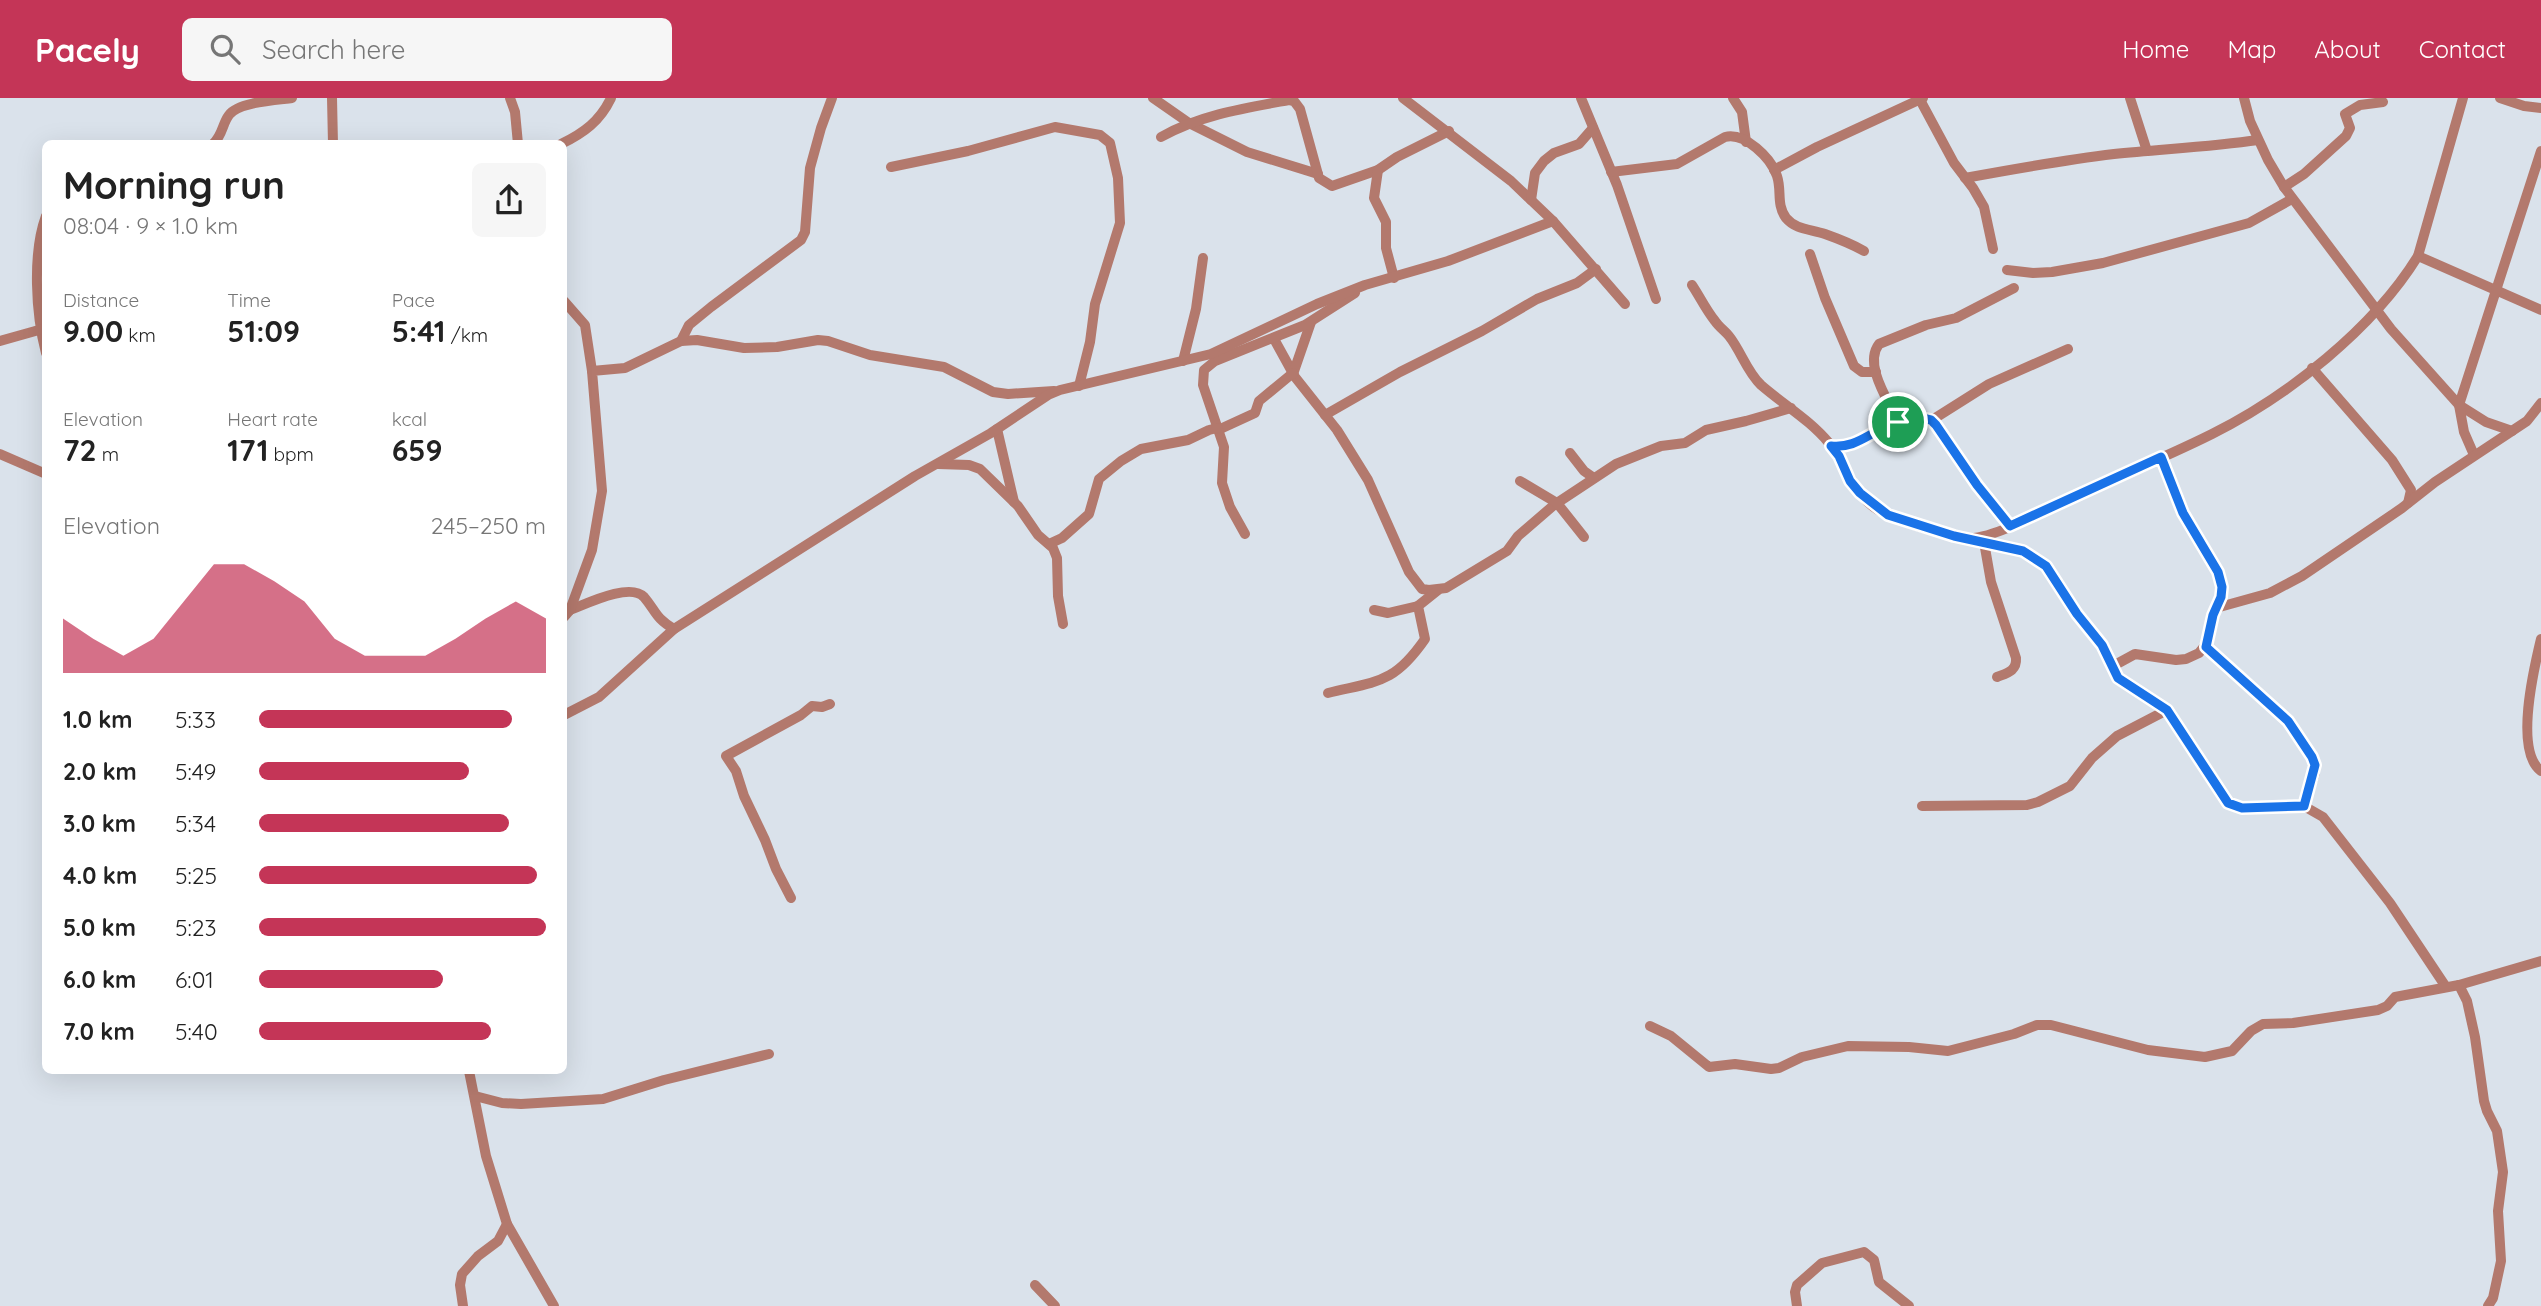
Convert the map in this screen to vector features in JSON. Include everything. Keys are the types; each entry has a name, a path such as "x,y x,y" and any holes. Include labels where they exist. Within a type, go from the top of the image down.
{"street":[{"path":"217,140 229,115 237,108 292,98"},
{"path":"326,98 332,113"},
{"path":"332,98 333,140"},
{"path":"510,98 518,140"},
{"path":"567,141 584,133 605,111 611,98"},
{"path":"681,341 689,325 796,246 804,236 810,167 832,98"},
{"path":"1153,98 1189,123 1247,152 1318,174"},
{"path":"1403,98 1449,131 1531,200 1553,221 1625,304"},
{"path":"1581,98 1611,172 1656,299"},
{"path":"1733,98 1742,112 1746,142"},
{"path":"1774,170 1921,98 1942,142 1987,213 1993,248"},
{"path":"2130,98 2147,152"},
{"path":"2244,98 2258,139 2284,187 2376,310 2459,405 2486,422 2512,431"},
{"path":"1969,538 2010,526 2212,434 2255,410 2334,351 2405,277 2417,256 2463,98"},
{"path":"2500,98 2524,106 2541,107"},
{"path":"1161,137 1189,123 1289,100 1300,109 1318,174 1332,186 1378,170 1449,131"},
{"path":"2284,187 2304,174 2346,136 2350,128 2345,114 2360,105 2383,102"},
{"path":"891,167 968,151 1055,127 1100,135 1110,144 1118,178 1119,223 1095,304 1090,342 1079,386"},
{"path":"1531,200 1535,173 1544,161 1554,153 1579,144 1593,128"},
{"path":"1611,172 1677,164 1729,135 1746,142 1761,153 1774,170 1778,178 1780,207 1792,224 1850,243 1864,251"},
{"path":"1965,178 2040,164 2258,139"},
{"path":"2474,455 2464,432 2459,405 2539,165 2541,151"},
{"path":"1378,170 1374,198 1386,222 1386,248 1394,278"},
{"path":"2007,270 2052,272 2103,263 2249,223 2292,199"},
{"path":"592,370 625,368 681,341 697,340 744,348 818,340 870,355 944,367 993,392 1008,394 1060,390 1211,354 1317,304 1365,285 1448,261 1553,221"},
{"path":"42,225 36,309 42,326"},
{"path":"1810,254 1854,366 1862,373 1876,372"},
{"path":"2417,256 2541,310"},
{"path":"1182,361 1196,309 1203,258"},
{"path":"1325,415 1537,299 1577,283 1596,269"},
{"path":"1245,534 1230,506 1222,483 1224,447 1203,385 1204,370 1215,361 1274,340 1311,322 1365,285"},
{"path":"1692,285 1708,312 1728,335 1758,381 1813,426 1839,456 1850,481 1878,509 1888,515 1954,536 2023,551 2046,566 2077,614 2102,645 2122,681 2167,710 2228,803 2242,808 2304,806 2315,811 2331,825 2390,903 2446,987"},
{"path":"1898,422 1876,372 1874,355 1879,344 1926,325 1956,318 2014,288"},
{"path":"567,304 585,325 592,370 602,491 592,550 567,614"},
{"path":"1049,544 1062,538 1089,514 1099,479 1121,461 1141,449 1188,440 1209,429 1218,429 1255,413 1259,401 1293,374 1311,322"},
{"path":"0,341 42,329"},
{"path":"1274,340 1293,374 1337,430 1368,480 1409,572 1422,589 1446,587 1507,551 1518,536 1557,503 1616,464 1661,446 1685,443 1706,430 1791,408"},
{"path":"1931,420 1989,384 2068,349"},
{"path":"2312,368 2392,460 2412,490 2408,503"},
{"path":"567,713 599,697 674,629 936,464 1060,390"},
{"path":"2217,608 2243,602 2283,587 2527,421 2541,403"},
{"path":"1831,446 1861,442 1880,429 1917,417 1931,420 2010,526"},
{"path":"997,429 1014,502"},
{"path":"1570,453 1584,471 1594,478"},
{"path":"0,454 42,472"},
{"path":"2113,666 2135,654 2186,659 2206,647 2221,597 2222,587 2218,572 2183,513 2161,457"},
{"path":"936,464 969,465 980,469 1014,502 1038,535 1049,544 1057,558 1058,596 1063,624"},
{"path":"1520,481 1557,503 1584,537"},
{"path":"1984,542 1991,582 2017,663 2010,673 1997,677"},
{"path":"1374,610 1388,613 1418,606 1439,589"},
{"path":"567,614 614,594 634,591 643,596 659,620 674,629"},
{"path":"1328,692 1386,679 1398,672 1425,639 1418,606"},
{"path":"2541,639 2527,722 2532,760 2541,771"},
{"path":"2206,647 2288,721 2307,748 2315,765 2315,773 2304,806"},
{"path":"791,898 744,796 736,771 726,755 801,715 812,706 830,704"},
{"path":"1922,806 2027,805 2038,802 2070,786 2092,758 2117,736 2167,710"},
{"path":"1650,1026 1693,1052 1707,1066 1714,1067 1735,1064 1779,1068 1802,1057 1848,1046 1948,1051 2014,1034 2037,1025 2051,1025 2148,1050 2205,1057 2232,1051 2251,1031 2263,1024 2293,1023 2378,1010 2387,1006 2395,997 2459,985 2541,961"},
{"path":"2459,985 2469,1006 2484,1101 2497,1131 2503,1172 2498,1211 2501,1261 2488,1306"},
{"path":"475,1096 502,1103 521,1104 603,1099 664,1080 769,1054"},
{"path":"471,1074 486,1156 507,1224 554,1306"},
{"path":"463,1306 460,1285 462,1274 478,1256 498,1241 507,1224"},
{"path":"1797,1306 1797,1285 1819,1265 1832,1259 1864,1252 1874,1261 1879,1282 1909,1306"},
{"path":"1035,1285 1055,1306"}],"route":[{"path":"1917,417 1931,420 2010,526 2161,457 2183,513 2218,572 2222,587 2206,647 2288,721 2301,739 2315,765 2304,806 2238,808 2228,803 2167,710 2118,678 2109,655 2077,614 2046,566 2039,561 2023,551 1954,536 1888,515 1860,493 1850,481 1839,456 1831,446 1861,442 1880,429 1898,422 1917,417"}]}
